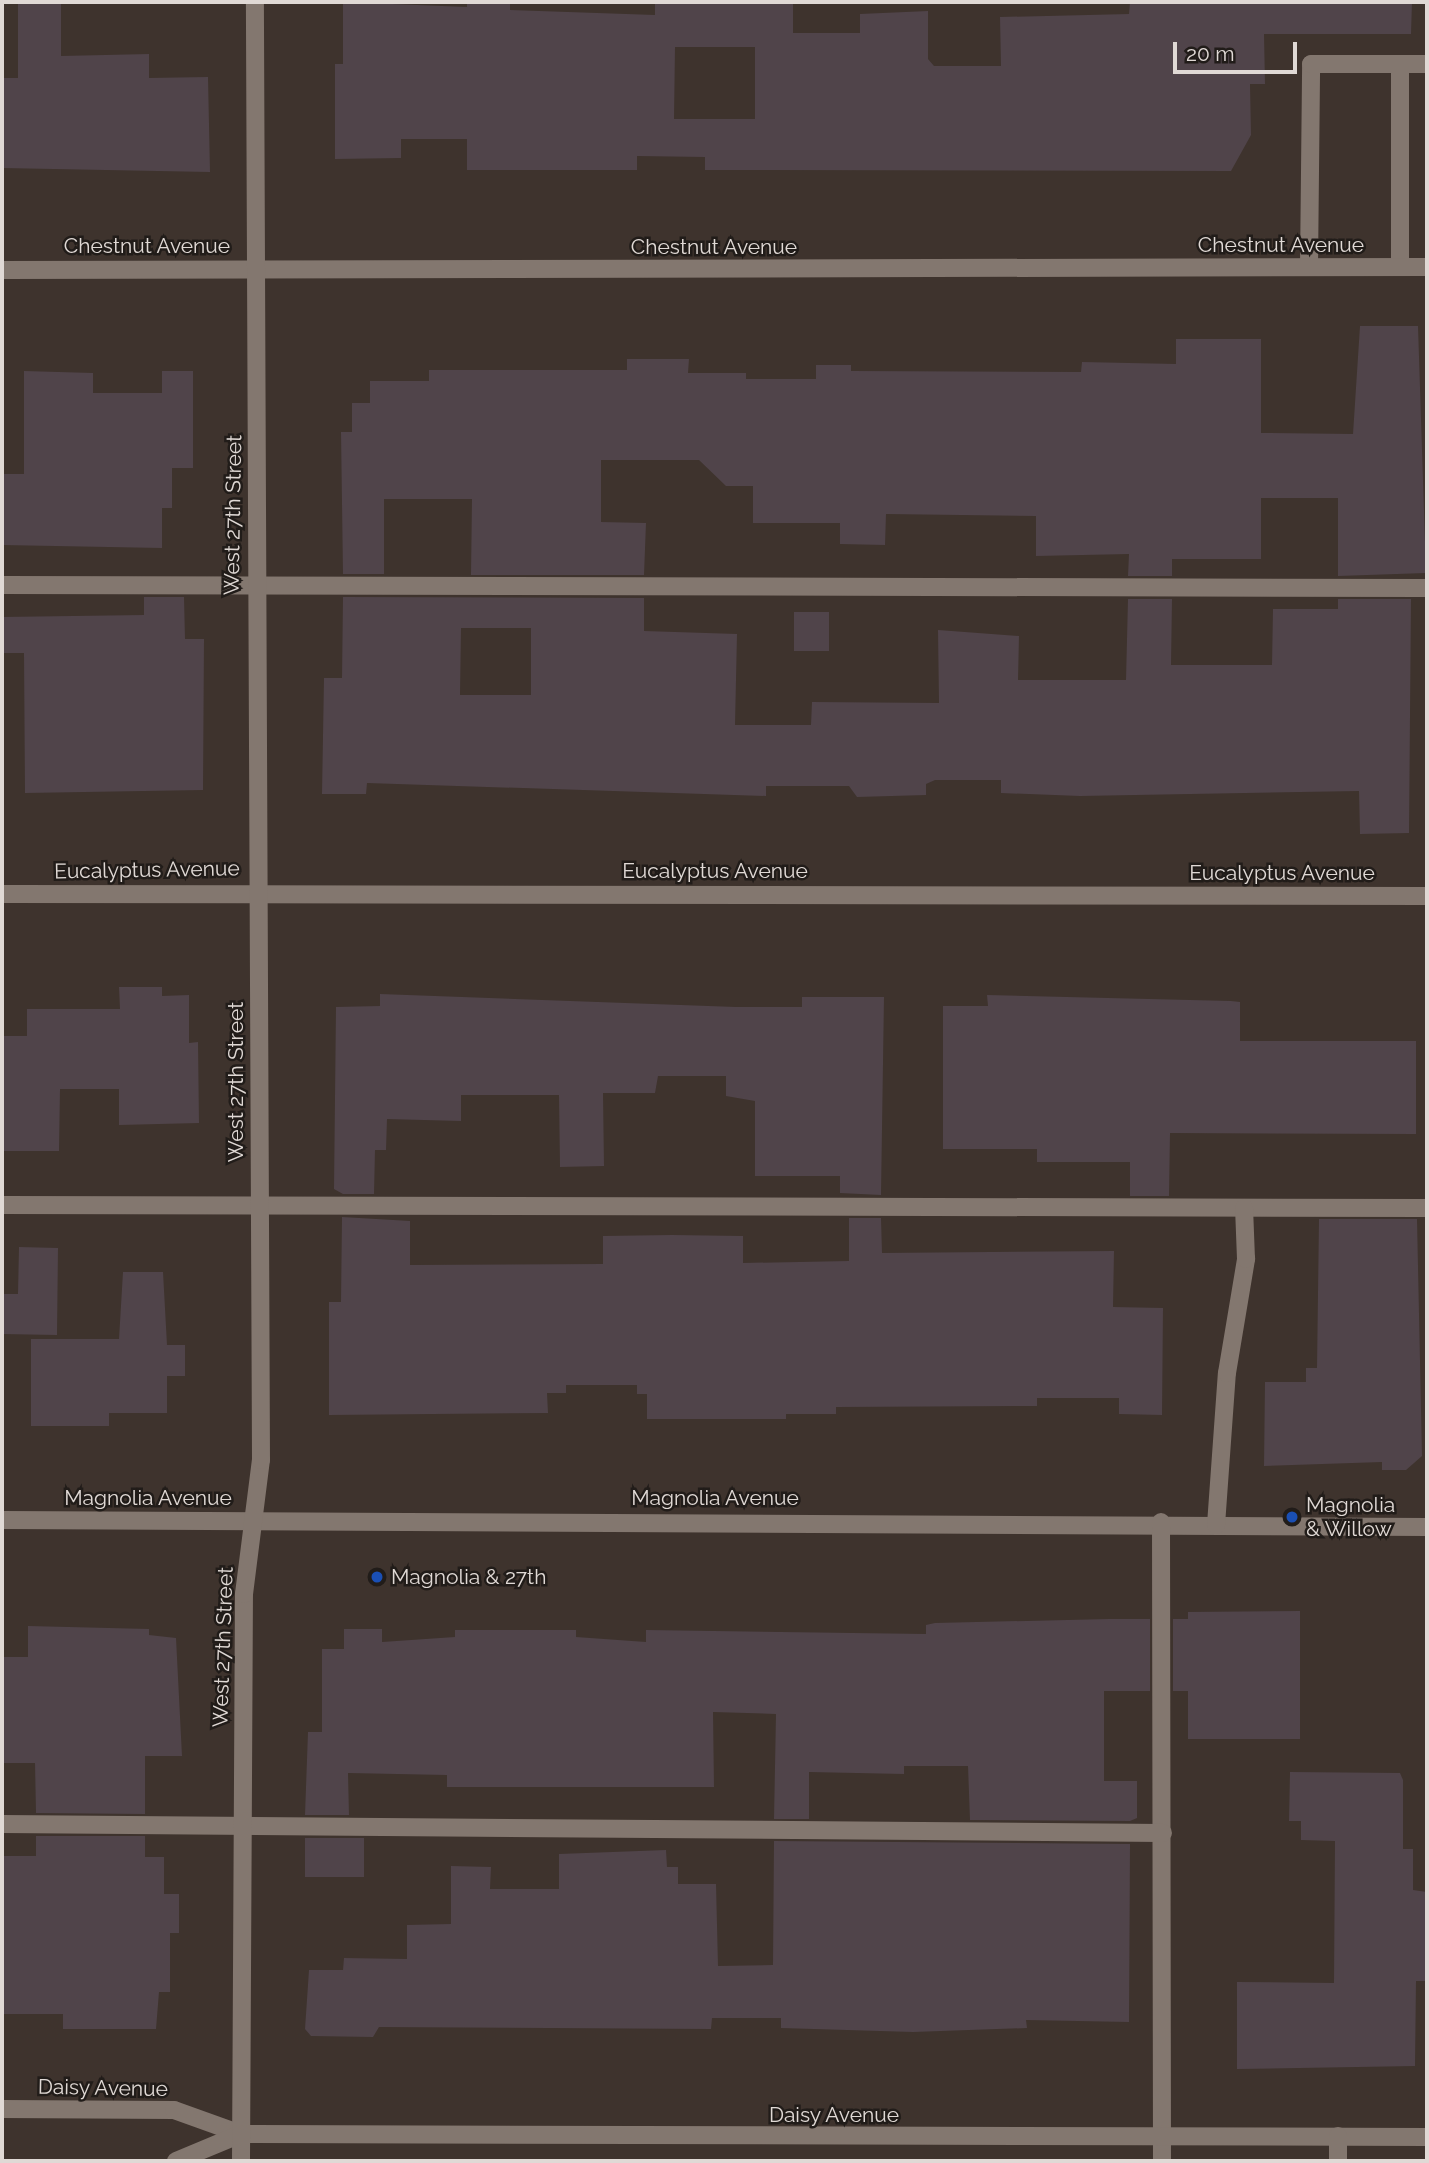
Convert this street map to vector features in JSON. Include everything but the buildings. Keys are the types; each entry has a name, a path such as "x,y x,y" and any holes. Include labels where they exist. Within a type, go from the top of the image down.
{"street":[{"name":"West 27th Street","path":"241,2161 244,1594 255,1521 259,1204 254,585 261,268 255,2"},
{"path":"1309,267 1311,64 1427,64"},
{"path":"1400,64 1400,267"},
{"name":"Chestnut Avenue","path":"2,270 1427,267"},
{"path":"2,585 1427,588"},
{"name":"Eucalyptus Avenue","path":"2,894 258,892 1427,895"},
{"path":"2,1205 1427,1208"},
{"path":"1216,1525 1227,1373 1246,1259 1244,1208"},
{"name":"Magnolia Avenue","path":"2,1520 1161,1522 1427,1527"},
{"path":"1161,1522 1162,2161"},
{"path":"2,1824 242,1829 1163,1833"},
{"name":"Daisy Avenue","path":"2,2109 174,2110 241,2134 1162,2141 1338,2136 1427,2137"},
{"name":"Daisy Avenue","path":"176,2161 241,2134"},
{"path":"1338,2136 1338,2161"}],"place":[{"name":"Magnolia & Willow","path":"1292,1517"},
{"name":"Magnolia & 27th","path":"377,1577"}]}
